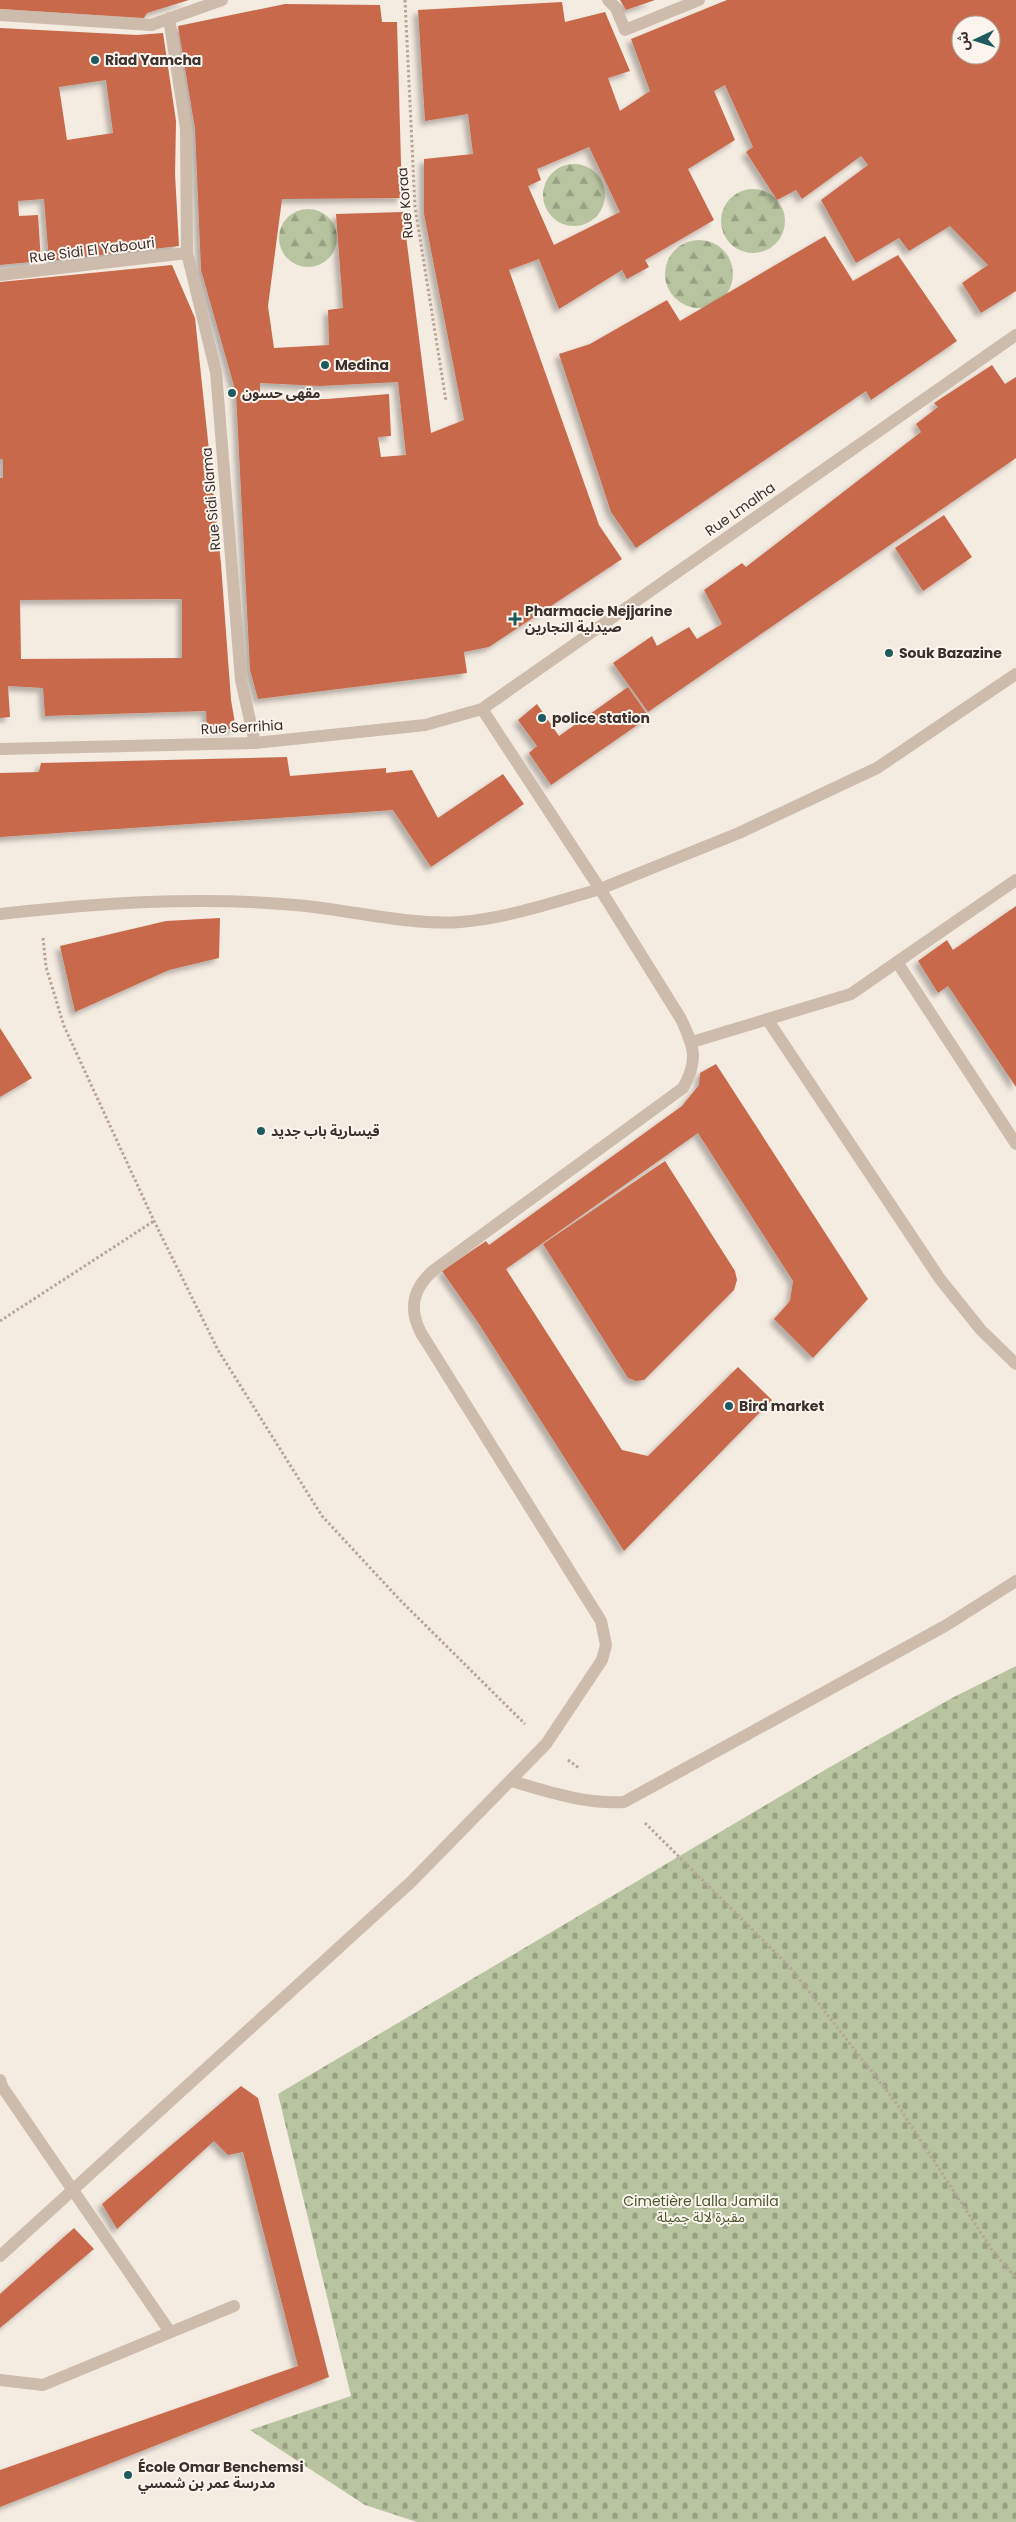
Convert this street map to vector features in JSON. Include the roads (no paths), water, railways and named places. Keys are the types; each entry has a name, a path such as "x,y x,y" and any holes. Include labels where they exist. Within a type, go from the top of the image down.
{"street":[{"path":"0,15 151,25 222,0"},
{"path":"608,0 616,8 624,30 699,0"},
{"name":"Rue Sidi Slama","path":"169,18 186,128 187,254 216,372 241,680 255,743"},
{"name":"Rue Sidi El Yabouri","path":"0,275 187,254"},
{"name":"Rue Lmalha","path":"482,709 1016,335"},
{"path":"1,914 217,899 460,922 509,914 600,889 739,833 877,768 1016,674"},
{"path":"0,2256 74,2191 411,1882 546,1744 602,1660 606,1645 604,1629 597,1614 421,1333 414,1320 413,1306 416,1291 423,1279 434,1270 683,1088 691,1074 694,1057 692,1042 681,1019 600,889 482,709"},
{"name":"Rue Serrihia","path":"0,748 255,743 426,725 482,709"},
{"path":"692,1042 851,994 1016,880"},
{"path":"897,962 1016,1144"},
{"path":"767,1019 940,1279 981,1330 1016,1364"},
{"path":"510,1781 566,1798 597,1803 624,1802 945,1626 1016,1582"},
{"path":"0,2080 3,2088 170,2332"},
{"path":"0,2380 43,2385 234,2306"}],"place":[{"name":"Riad Yamcha","path":"95,60"},
{"name":"Medina","path":"325,365"},
{"name":"مقهى حسون","path":"232,393"},
{"name":"Pharmacie Nejjarine صيدلية النجارين","path":"515,619"},
{"name":"Souk Bazazine","path":"889,653"},
{"name":"police station","path":"542,718"},
{"name":"قيسارية باب جديد","path":"261,1131"},
{"name":"Bird market","path":"729,1406"},
{"name":"École Omar Benchemsi مدرسة عمر بن شمسي","path":"128,2475"}],"park label":[{"name":"Cimetière Lalla Jamila مقبرة لالة جميلة","path":"701,2210"}]}
